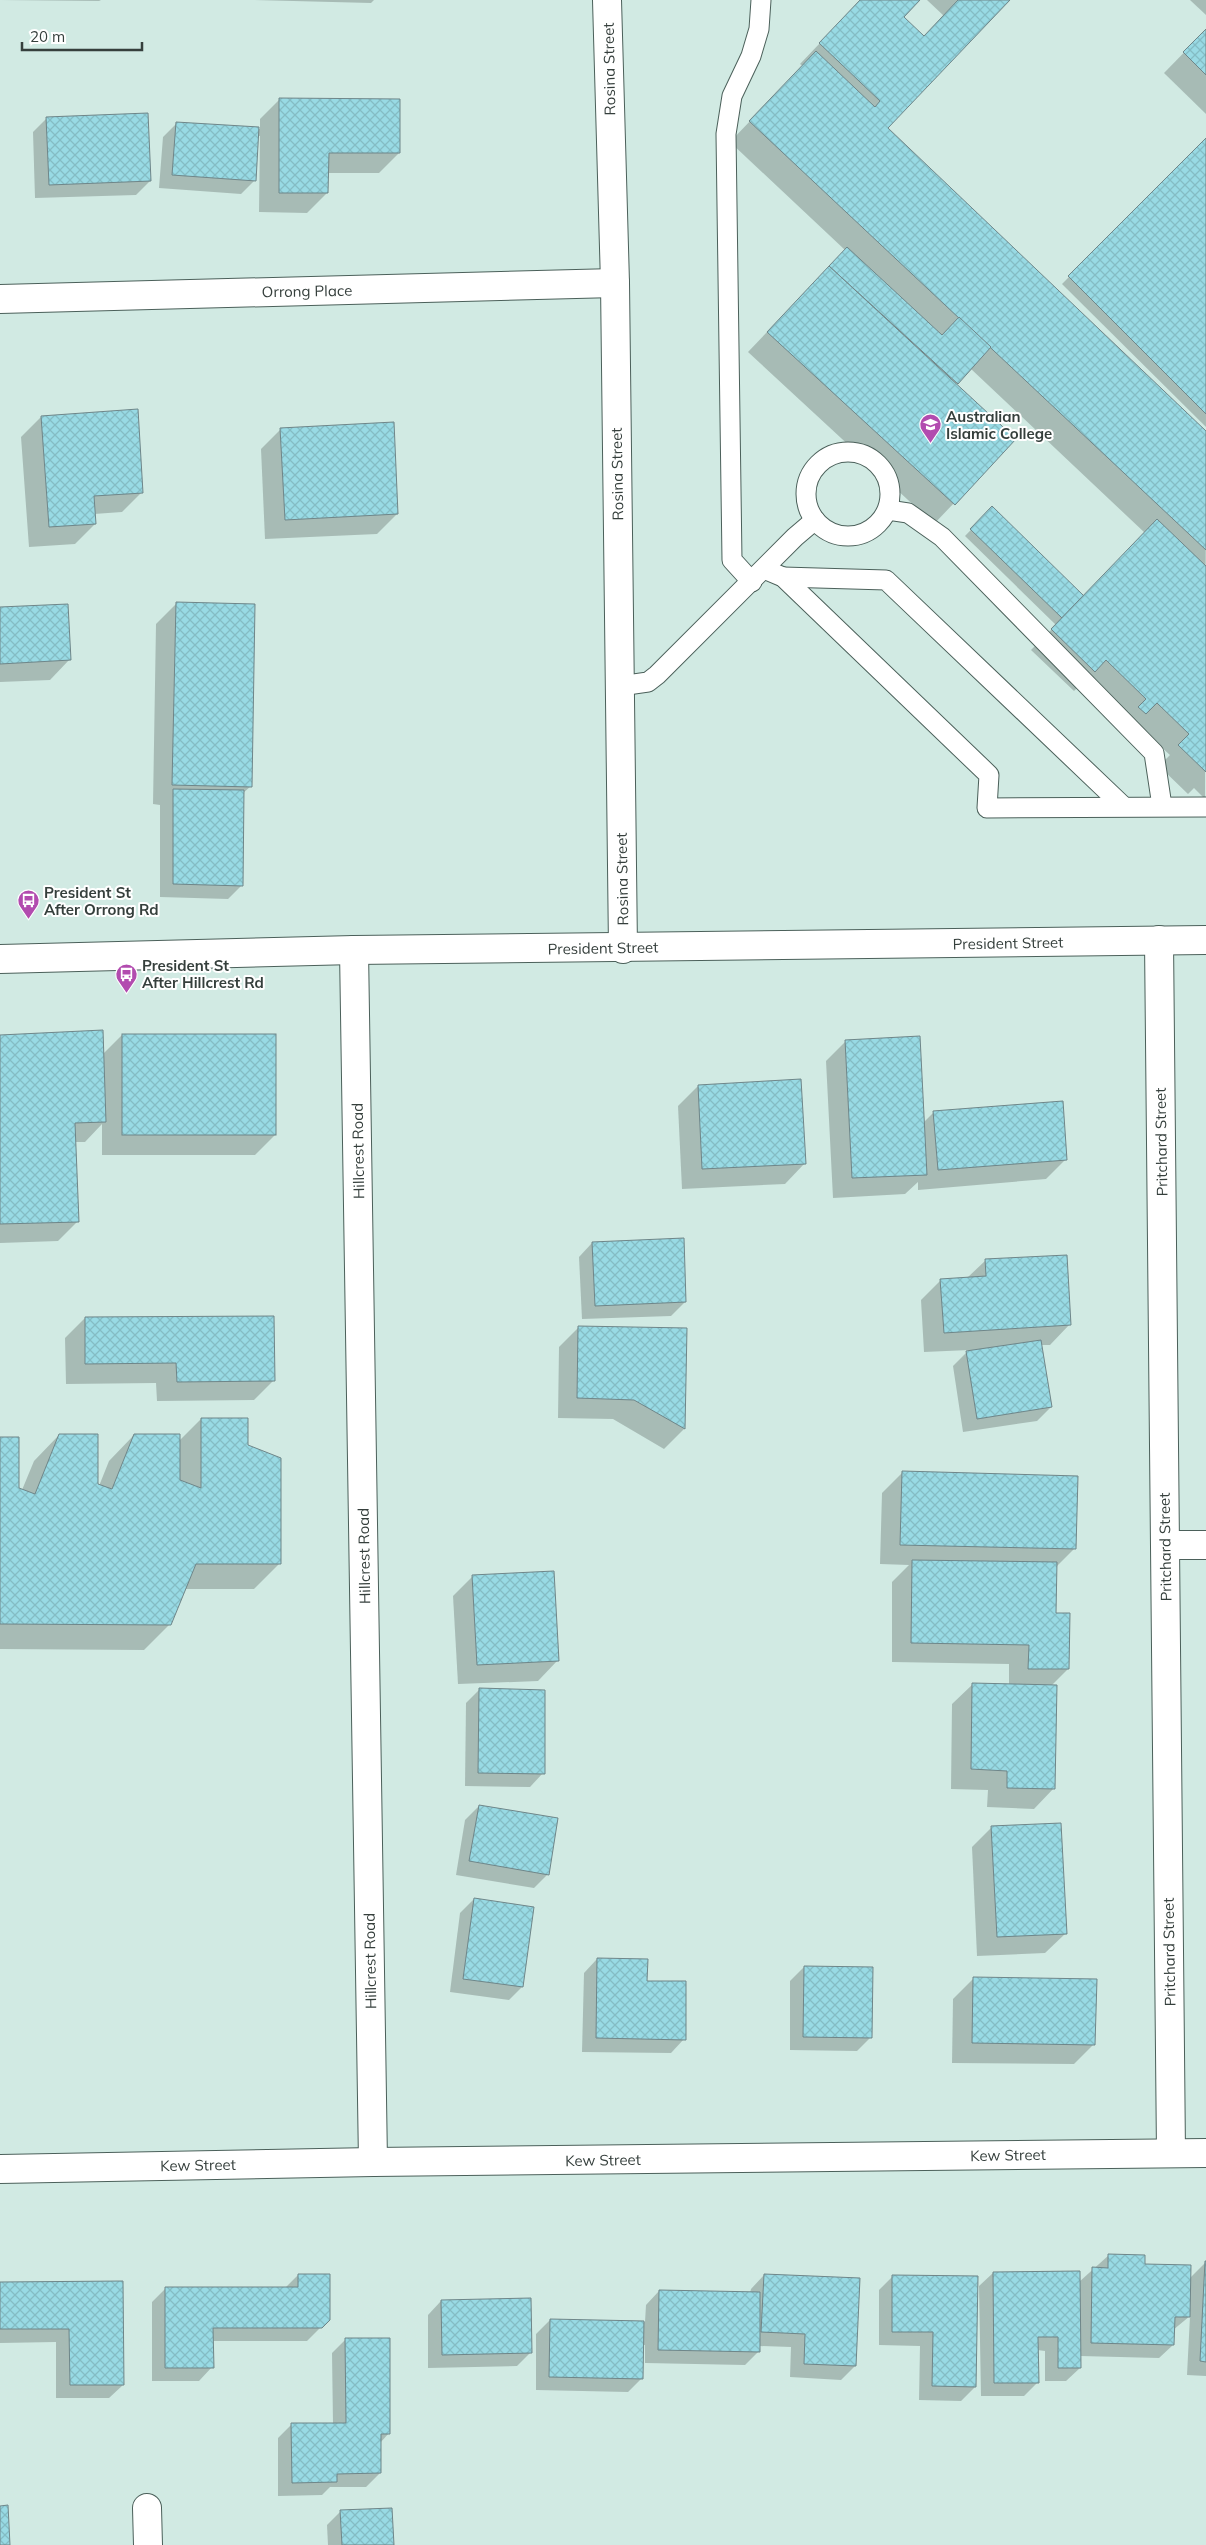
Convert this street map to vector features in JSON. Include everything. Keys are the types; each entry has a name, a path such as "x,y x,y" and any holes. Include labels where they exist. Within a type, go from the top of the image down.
{"street":[{"name":"Rosina Street","path":"608,0 615,283 623,948"},
{"name":"Orrong Place","path":"0,299 615,283"},
{"name":"Pritchard Street","path":"1158,940 1172,2153"},
{"name":"President Street","path":"0,959 354,950 1206,940"},
{"name":"Hillcrest Road","path":"354,950 373,2162"},
{"path":"1166,1546 1206,1545"},
{"name":"Kew Street","path":"0,2169 373,2162 1206,2153"},
{"path":"147,2508 148,2545"}],"lane":[{"path":"761,0 759,29 750,56 732,96 726,134 732,560 758,575 886,580 1123,806"},
{"path":"842,452 858,452 871,458 882,468 889,481 891,496 888,510 880,523 868,532 854,536 839,536 826,530 815,520 808,507 806,492 809,478 817,465 829,456 842,452"},
{"path":"888,510 908,513 942,537 1154,753 1162,806"},
{"path":"620,686 648,682 657,675 795,536 815,520"},
{"path":"783,577 989,775 987,808 1206,807"}],"building":[{"path":"860,0 920,0 904,17 924,36 958,0 1010,0 888,128 1206,431 1206,550 749,121 816,51 875,107 880,101 819,43"},
{"path":"1206,29 1206,75 1183,52"},
{"path":"279,98 400,99 400,153 329,153 328,193 279,193"},
{"path":"148,113 151,181 49,185 46,117"},
{"path":"176,122 259,127 256,181 172,175"},
{"path":"1206,138 1206,414 1068,276"},
{"path":"847,247 942,335 959,317 991,347 958,384 829,266"},
{"path":"829,266 1016,439 955,505 767,332"},
{"path":"138,409 143,493 94,496 96,524 49,527 41,416"},
{"path":"394,422 398,514 285,520 280,428"},
{"path":"992,506 1084,596 1062,618 970,529"},
{"path":"1157,519 1206,566 1206,772 1178,745 1189,734 1157,703 1146,714 1138,707 1146,699 1106,660 1095,672 1051,629"},
{"path":"176,602 255,604 252,787 172,785"},
{"path":"68,604 71,660 0,664 0,607"},
{"path":"173,789 244,790 243,886 173,884"},
{"path":"103,1030 106,1122 75,1123 79,1222 0,1224 0,1035"},
{"path":"122,1034 276,1034 276,1135 122,1135"},
{"path":"920,1036 927,1175 852,1178 845,1040"},
{"path":"801,1079 806,1164 702,1169 698,1085"},
{"path":"1063,1101 1067,1160 938,1170 933,1111"},
{"path":"684,1238 686,1302 595,1306 592,1242"},
{"path":"1067,1255 1071,1325 944,1333 940,1279 986,1276 985,1259"},
{"path":"274,1316 275,1381 177,1382 176,1363 85,1364 85,1317"},
{"path":"578,1326 687,1328 685,1429 634,1400 577,1398"},
{"path":"1041,1340 1052,1407 977,1419 966,1351"},
{"path":"201,1418 248,1418 248,1445 281,1458 281,1564 196,1564 171,1625 0,1624 0,1437 19,1437 19,1488 35,1494 59,1434 98,1434 98,1484 112,1489 134,1434 180,1434 180,1480 201,1488"},
{"path":"902,1471 1078,1476 1076,1549 900,1545"},
{"path":"912,1560 1057,1562 1056,1613 1070,1613 1069,1669 1028,1669 1029,1645 911,1643"},
{"path":"554,1571 559,1661 477,1665 472,1575"},
{"path":"972,1683 1057,1685 1055,1789 1007,1788 1007,1771 971,1769"},
{"path":"479,1688 545,1690 545,1774 478,1773"},
{"path":"479,1805 558,1818 549,1875 469,1861"},
{"path":"1061,1823 1067,1934 997,1937 991,1826"},
{"path":"474,1898 534,1907 523,1987 463,1979"},
{"path":"597,1958 648,1959 647,1981 686,1981 686,2040 596,2038"},
{"path":"804,1966 873,1967 872,2038 803,2037"},
{"path":"973,1977 1097,1979 1095,2045 972,2043"},
{"path":"1108,2254 1145,2255 1145,2264 1191,2265 1190,2317 1175,2317 1174,2345 1091,2343 1092,2267 1108,2268"},
{"path":"1206,2261 1206,2362 1200,2361"},
{"path":"1080,2271 1081,2368 1058,2368 1058,2337 1038,2337 1039,2383 994,2383 993,2272"},
{"path":"298,2274 330,2274 330,2320 322,2328 213,2328 214,2368 165,2368 165,2287 298,2287"},
{"path":"764,2274 860,2278 856,2366 804,2364 805,2334 761,2332"},
{"path":"892,2275 978,2276 976,2387 932,2386 933,2332 892,2332"},
{"path":"123,2281 124,2385 70,2385 69,2329 0,2329 0,2282"},
{"path":"659,2290 760,2292 760,2352 658,2350"},
{"path":"531,2298 532,2353 442,2355 441,2300"},
{"path":"550,2319 644,2321 643,2379 549,2377"},
{"path":"345,2338 390,2338 390,2434 381,2434 381,2473 337,2474 337,2482 292,2483 291,2423 346,2423"},
{"path":"8,2505 10,2545 0,2545 0,2506"},
{"path":"392,2508 394,2545 342,2545 340,2510"}],"place":[{"name":"Australian Islamic College","path":"930,444"},
{"name":"President St After Orrong Rd","path":"28,920"},
{"name":"President St After Hillcrest Rd","path":"126,993"}]}
